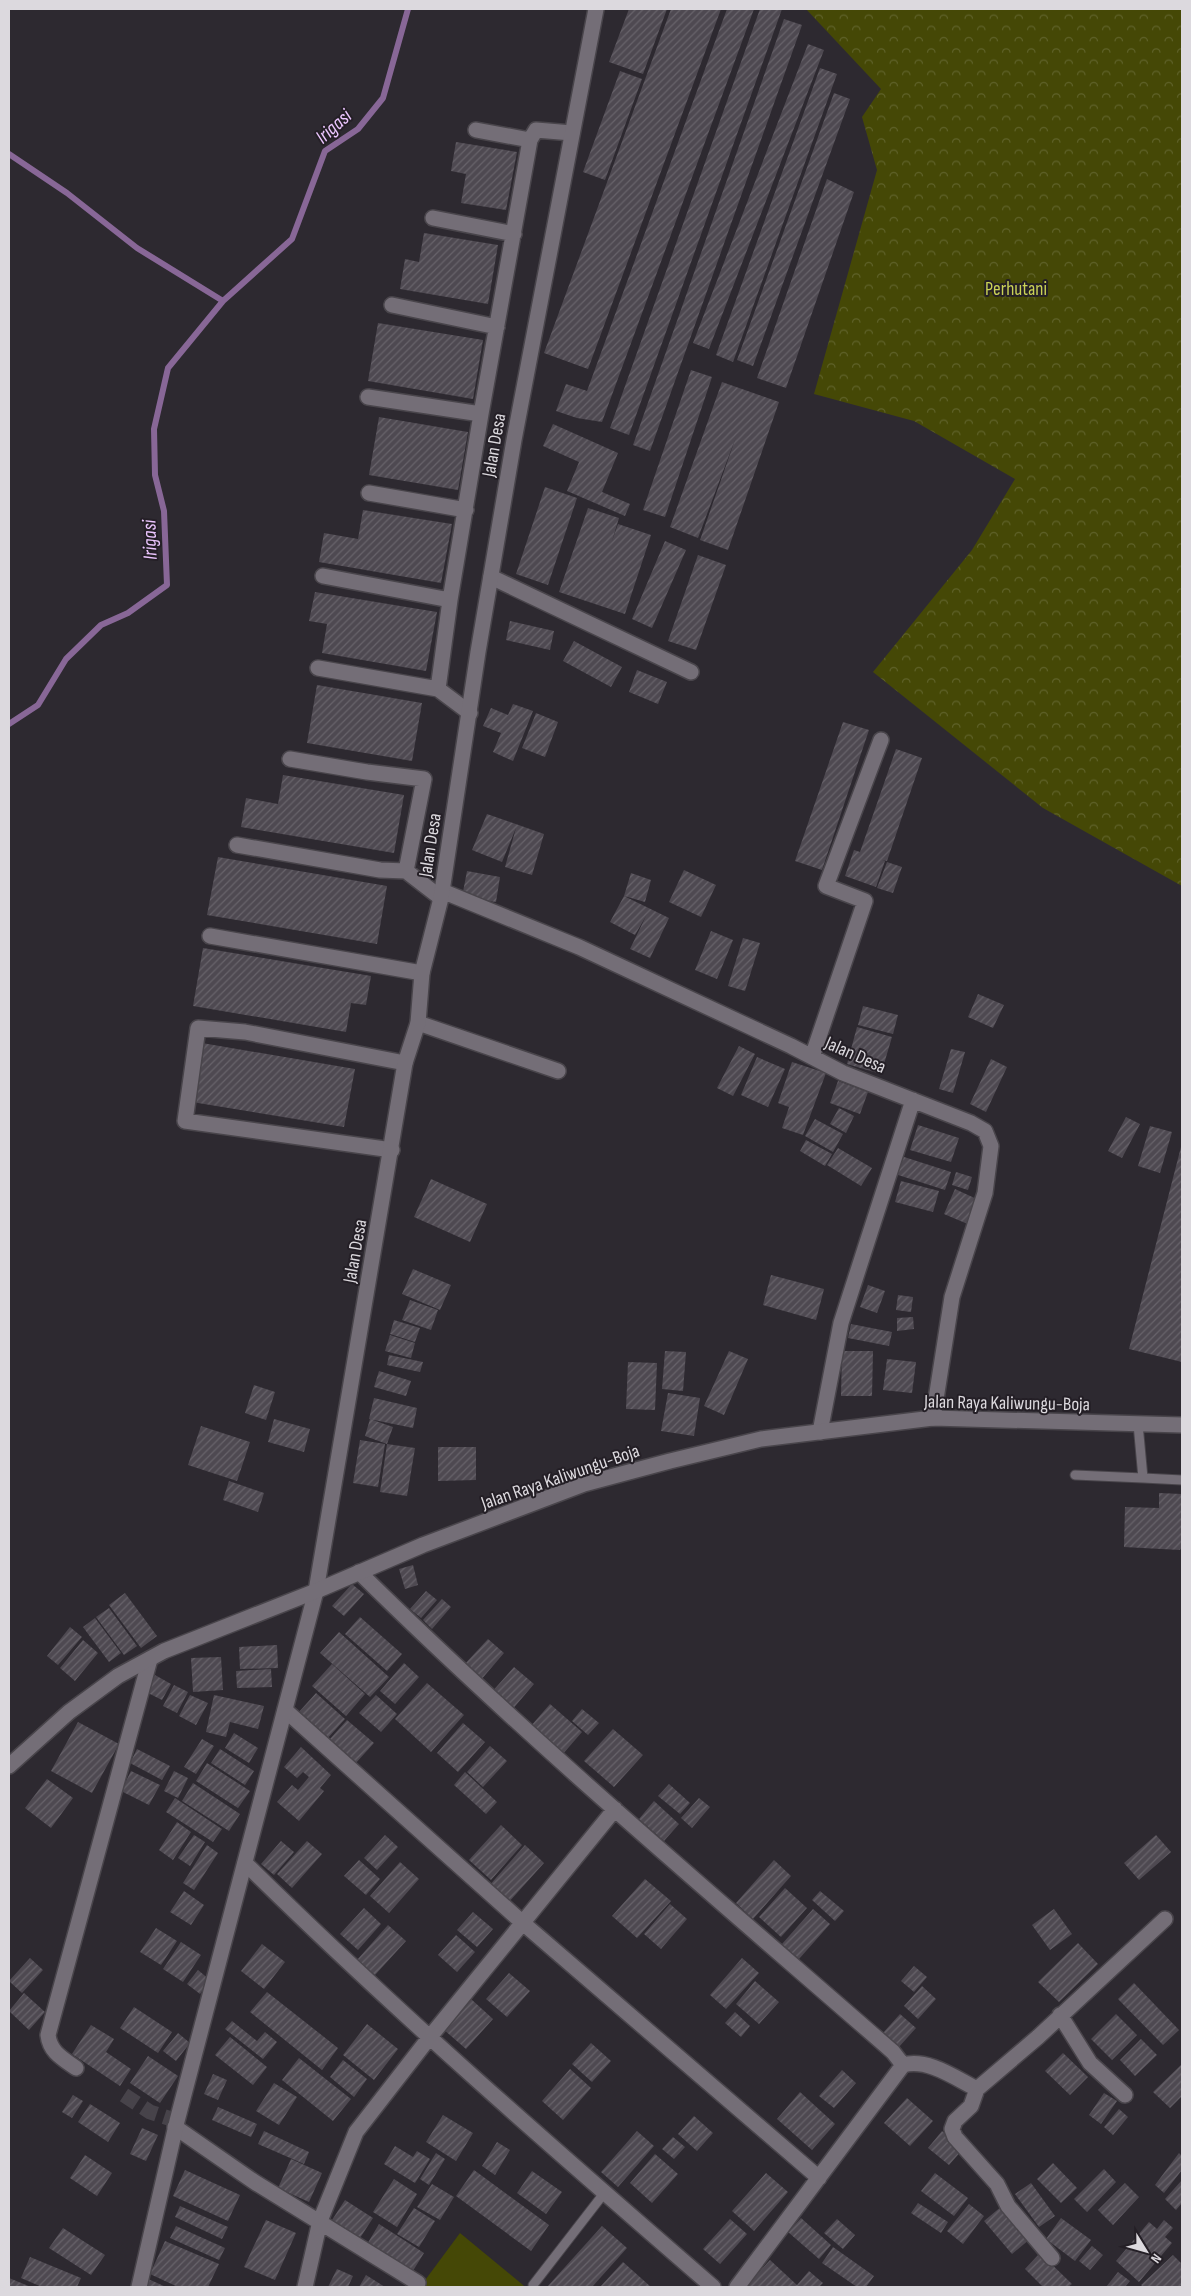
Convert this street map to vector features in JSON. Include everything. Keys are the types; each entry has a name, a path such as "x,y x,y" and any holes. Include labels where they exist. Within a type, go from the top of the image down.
{"street":[{"name":"Jalan Desa","path":"139,2287 175,2127 316,1591 392,1150 405,1063 418,1023 422,973 441,894 516,431 596,9"},
{"path":"476,130 530,140"},
{"path":"438,690 450,600 481,414 530,140 536,130 572,134"},
{"path":"433,218 514,234"},
{"path":"392,305 497,327"},
{"path":"368,397 481,414"},
{"path":"369,492 466,510"},
{"path":"323,576 450,600"},
{"path":"491,577 690,672"},
{"path":"318,668 438,690 470,713"},
{"path":"812,1057 865,901 826,886 882,740"},
{"path":"290,759 424,779 406,872"},
{"path":"237,845 380,870 406,872 441,894"},
{"name":"Jalan Desa","path":"441,894 579,947 843,1073 971,1123 985,1131 992,1146 985,1193 952,1296 933,1418"},
{"path":"210,936 422,973"},
{"path":"418,1023 558,1071"},
{"path":"392,1150 185,1121 195,1044 198,1028 245,1032 405,1063"},
{"path":"820,1432 841,1323 914,1100"},
{"name":"Jalan Raya Kaliwungu-Boja","path":"9,1766 69,1712 118,1676 164,1651 584,1484 670,1460 761,1439 933,1418 1182,1425"},
{"path":"359,1572 437,1650 615,1809 893,2052 903,2065"},
{"path":"76,2068 53,2051 49,2044 48,2035 150,1659"},
{"path":"285,1710 524,1924 819,2178"},
{"path":"305,2287 320,2221 356,2132 429,2038 524,1924 615,1809"},
{"path":"245,1863 326,1943 429,2038 713,2287"},
{"path":"1052,2258 1008,2206 997,2184 955,2137 952,2129 955,2121 971,2106 977,2089 1165,1919"},
{"path":"1060,2015 1090,2063 1125,2096"},
{"path":"737,2287 903,2065 914,2062 929,2066 977,2089"},
{"path":"175,2127 256,2183 418,2283"}],"lane":[{"path":"1138,1424 1143,1478"},
{"path":"1076,1476 1182,1480"},
{"path":"533,2285 605,2192"}],"green space":[{"name":"Perhutani","path":"806,9 1182,9 1182,886 1043,808 873,672 972,550 1015,479 914,421 814,394 877,170 862,117 881,89"},
{"path":"460,2233 523,2285 525,2287 420,2287"}],"building":[{"path":"629,9 667,9 643,74 609,62"},
{"path":"671,9 721,9 588,369 544,353"},
{"path":"727,9 754,9 602,422 577,418 556,411 566,384 587,391"},
{"path":"760,9 782,9 629,435 610,428"},
{"path":"784,19 802,25 650,451 633,445"},
{"path":"808,44 824,50 709,349 693,343"},
{"path":"820,68 837,74 733,362 716,355"},
{"path":"620,71 642,79 605,180 583,172"},
{"path":"834,93 850,99 753,366 737,360"},
{"path":"456,142 517,152 506,210 461,203 466,174 451,171"},
{"path":"827,179 854,192 786,388 757,378"},
{"path":"424,233 498,245 488,304 400,289 405,259 419,262"},
{"path":"378,323 483,340 473,399 368,381"},
{"path":"691,370 712,377 665,517 643,510"},
{"path":"722,382 779,402 728,550 700,540 736,437 698,538 670,527"},
{"path":"379,417 468,432 458,490 369,475"},
{"path":"553,424 618,453 602,492 630,504 625,516 567,491 579,462 543,446"},
{"path":"545,487 577,498 548,585 516,574"},
{"path":"588,508 619,518 612,541 618,524 651,535 625,614 559,592"},
{"path":"363,510 452,524 441,583 319,562 324,533 358,539"},
{"path":"665,541 686,550 652,628 632,619"},
{"path":"698,555 726,565 696,650 668,641"},
{"path":"315,592 437,612 426,671 322,653 327,624 309,621"},
{"path":"510,621 554,631 550,650 506,640"},
{"path":"574,641 622,667 611,687 563,661"},
{"path":"637,670 667,682 658,704 629,692"},
{"path":"317,685 422,703 412,761 307,743"},
{"path":"513,704 533,711 513,761 493,752 501,733 483,726 491,708 508,715"},
{"path":"536,713 558,722 545,757 522,748"},
{"path":"843,722 869,730 822,870 795,861"},
{"path":"896,749 922,758 887,861 882,860 885,861 876,887 845,876 854,850 860,852"},
{"path":"283,775 404,795 394,853 241,827 246,798 278,804"},
{"path":"487,814 544,834 532,875 505,867 516,828 502,862 472,850"},
{"path":"218,857 387,886 377,944 207,915"},
{"path":"887,862 902,867 893,893 877,888"},
{"path":"684,870 716,885 701,917 669,902"},
{"path":"467,871 500,877 496,902 462,897"},
{"path":"631,873 651,880 645,902 624,896"},
{"path":"624,896 669,918 650,958 630,949 646,916 635,935 610,922"},
{"path":"711,931 733,940 717,979 695,970"},
{"path":"743,938 760,943 745,991 728,986"},
{"path":"203,948 371,976 366,1005 351,1003 346,1032 193,1006"},
{"path":"978,994 1004,1005 993,1028 968,1017"},
{"path":"863,1006 898,1015 893,1034 858,1025"},
{"path":"857,1027 892,1037 881,1074 847,1064"},
{"path":"202,1043 355,1069 344,1127 192,1102"},
{"path":"739,1046 755,1054 733,1096 717,1088"},
{"path":"951,1049 965,1052 953,1093 939,1089"},
{"path":"757,1057 785,1069 768,1107 741,1095"},
{"path":"991,1059 1007,1067 986,1112 970,1104"},
{"path":"792,1062 826,1073 803,1135 782,1128 789,1107 778,1103"},
{"path":"838,1081 868,1092 860,1114 830,1103"},
{"path":"839,1108 854,1116 846,1133 830,1124"},
{"path":"1126,1117 1140,1124 1122,1158 1108,1151"},
{"path":"815,1119 843,1134 833,1152 805,1136"},
{"path":"918,1125 959,1138 951,1162 910,1150"},
{"path":"1150,1126 1172,1132 1160,1173 1138,1166"},
{"path":"806,1140 832,1154 825,1166 800,1151"},
{"path":"1182,1143 1182,1362 1129,1349"},
{"path":"838,1148 872,1168 861,1186 827,1165"},
{"path":"901,1156 951,1172 945,1190 895,1174"},
{"path":"956,1172 972,1177 968,1190 952,1185"},
{"path":"431,1179 487,1204 470,1242 414,1217"},
{"path":"901,1181 939,1191 933,1212 895,1202"},
{"path":"955,1189 981,1201 970,1225 944,1214"},
{"path":"413,1269 451,1285 440,1310 402,1294"},
{"path":"771,1275 824,1289 816,1320 763,1305"},
{"path":"868,1285 885,1291 877,1313 860,1307"},
{"path":"898,1295 913,1297 911,1312 896,1310"},
{"path":"410,1300 438,1310 431,1330 402,1320"},
{"path":"913,1317 914,1329 897,1331 897,1318"},
{"path":"394,1320 420,1328 415,1342 390,1334"},
{"path":"851,1324 892,1332 889,1346 848,1338"},
{"path":"390,1335 415,1343 411,1358 385,1351"},
{"path":"665,1351 686,1352 683,1391 662,1389"},
{"path":"729,1351 748,1359 724,1415 704,1406"},
{"path":"842,1351 873,1351 872,1396 841,1396"},
{"path":"389,1355 423,1362 420,1372 387,1365"},
{"path":"887,1359 916,1362 912,1393 883,1390"},
{"path":"628,1362 657,1363 655,1410 626,1409"},
{"path":"379,1371 411,1381 406,1396 374,1387"},
{"path":"254,1385 275,1392 266,1420 245,1413"},
{"path":"668,1393 700,1398 694,1436 661,1431"},
{"path":"374,1398 417,1408 413,1428 369,1419"},
{"path":"274,1419 310,1429 304,1452 268,1442"},
{"path":"370,1419 393,1427 387,1444 365,1436"},
{"path":"201,1426 250,1442 237,1481 188,1465"},
{"path":"360,1440 385,1444 378,1487 353,1483"},
{"path":"387,1444 415,1448 407,1496 380,1492"},
{"path":"438,1447 476,1447 476,1480 438,1481"},
{"path":"229,1481 264,1493 258,1512 223,1500"},
{"path":"1159,1493 1182,1494 1182,1546 1180,1550 1124,1547 1125,1507 1159,1508"},
{"path":"413,1565 418,1585 405,1589 399,1569"},
{"path":"352,1584 364,1594 344,1616 332,1606"},
{"path":"426,1591 437,1600 421,1618 410,1609"},
{"path":"125,1593 157,1636 141,1648 109,1605"},
{"path":"442,1599 451,1607 432,1629 423,1620"},
{"path":"109,1608 137,1646 124,1655 96,1617"},
{"path":"360,1617 402,1654 387,1671 345,1634"},
{"path":"95,1618 121,1653 109,1662 83,1627"},
{"path":"70,1627 82,1637 58,1665 47,1656"},
{"path":"339,1632 389,1677 370,1697 320,1653"},
{"path":"488,1639 504,1653 480,1681 463,1666"},
{"path":"83,1640 98,1653 75,1681 60,1668"},
{"path":"277,1645 278,1668 240,1669 239,1647"},
{"path":"221,1657 223,1690 193,1692 191,1658"},
{"path":"404,1663 419,1677 395,1704 380,1691"},
{"path":"332,1664 365,1694 346,1716 312,1686"},
{"path":"514,1667 534,1684 511,1711 491,1693"},
{"path":"271,1669 272,1687 237,1688 236,1671"},
{"path":"155,1675 171,1684 162,1700 146,1692"},
{"path":"427,1683 464,1715 431,1752 395,1719"},
{"path":"174,1685 188,1692 177,1713 163,1706"},
{"path":"316,1693 345,1719 327,1739 298,1713"},
{"path":"190,1695 208,1703 196,1725 179,1716"},
{"path":"214,1695 264,1706 258,1729 230,1722 226,1737 206,1732"},
{"path":"376,1695 397,1714 381,1732 359,1713"},
{"path":"550,1704 582,1732 562,1755 530,1727"},
{"path":"582,1709 599,1723 588,1735 572,1721"},
{"path":"347,1720 374,1743 355,1764 329,1740"},
{"path":"78,1722 119,1744 92,1793 51,1771"},
{"path":"463,1723 485,1742 458,1772 437,1753"},
{"path":"613,1729 643,1755 614,1787 584,1761"},
{"path":"234,1733 258,1748 249,1763 225,1748"},
{"path":"202,1739 214,1746 196,1774 184,1767"},
{"path":"490,1746 507,1761 483,1787 467,1772"},
{"path":"301,1747 331,1775 320,1788 324,1791 299,1821 277,1802 292,1785 298,1790 309,1777 303,1772 297,1778 284,1767"},
{"path":"137,1749 170,1766 162,1780 130,1763"},
{"path":"220,1749 254,1771 245,1785 211,1763"},
{"path":"207,1763 250,1791 238,1808 196,1781"},
{"path":"131,1771 160,1785 149,1805 121,1791"},
{"path":"174,1771 188,1778 178,1798 164,1791"},
{"path":"465,1772 497,1802 486,1814 454,1785"},
{"path":"47,1779 73,1798 51,1828 25,1808"},
{"path":"193,1783 240,1814 229,1831 182,1801"},
{"path":"669,1784 690,1803 680,1814 658,1796"},
{"path":"175,1798 222,1829 213,1842 166,1812"},
{"path":"699,1798 710,1807 692,1828 681,1818"},
{"path":"654,1801 679,1824 664,1841 639,1819"},
{"path":"177,1822 191,1832 173,1860 159,1850"},
{"path":"501,1825 522,1845 491,1880 469,1860"},
{"path":"194,1835 205,1842 190,1866 178,1858"},
{"path":"385,1835 398,1847 377,1870 364,1858"},
{"path":"1156,1835 1171,1852 1139,1880 1124,1863"},
{"path":"281,1841 294,1852 274,1875 261,1864"},
{"path":"307,1841 322,1854 292,1888 277,1874"},
{"path":"207,1845 218,1853 194,1890 183,1883"},
{"path":"525,1845 544,1863 507,1904 488,1887"},
{"path":"359,1860 380,1879 366,1895 344,1876"},
{"path":"774,1860 791,1876 753,1919 736,1903"},
{"path":"400,1862 419,1879 389,1913 370,1896"},
{"path":"645,1879 671,1901 637,1938 612,1916"},
{"path":"785,1888 807,1908 781,1937 759,1917"},
{"path":"184,1891 204,1905 191,1925 170,1912"},
{"path":"820,1891 844,1911 835,1921 812,1900"},
{"path":"670,1904 687,1919 661,1949 644,1934"},
{"path":"364,1908 381,1924 358,1950 340,1934"},
{"path":"813,1909 830,1924 799,1959 782,1944"},
{"path":"1054,1909 1072,1934 1050,1950 1032,1925"},
{"path":"473,1912 493,1929 477,1947 457,1930"},
{"path":"388,1925 406,1941 375,1975 357,1960"},
{"path":"156,1928 177,1941 161,1965 140,1952"},
{"path":"456,1935 475,1952 457,1972 438,1955"},
{"path":"181,1942 201,1955 183,1982 163,1969"},
{"path":"1078,1943 1098,1964 1059,2002 1038,1982"},
{"path":"262,1944 285,1962 264,1989 241,1971"},
{"path":"30,1958 43,1970 22,1993 9,1981"},
{"path":"742,1958 759,1973 726,2009 710,1995"},
{"path":"914,1966 927,1977 914,1992 901,1981"},
{"path":"198,1970 210,1980 200,1994 187,1984"},
{"path":"509,1973 530,1991 507,2017 486,1999"},
{"path":"755,1981 779,2002 759,2024 736,2004"},
{"path":"1134,1983 1179,2030 1163,2045 1118,1999"},
{"path":"922,1986 936,1999 918,2019 904,2006"},
{"path":"267,1992 338,2048 322,2070 250,2012"},
{"path":"24,1993 45,2012 29,2030 9,2011"},
{"path":"471,1999 493,2019 466,2049 443,2029"},
{"path":"134,2007 172,2032 158,2053 120,2028"},
{"path":"735,2012 750,2026 741,2037 725,2023"},
{"path":"900,2014 916,2028 898,2048 882,2034"},
{"path":"1116,2014 1137,2035 1112,2060 1091,2039"},
{"path":"232,2021 257,2041 265,2032 277,2042 263,2059 225,2029"},
{"path":"367,2024 398,2049 374,2080 343,2055"},
{"path":"91,2025 114,2039 106,2052 131,2069 120,2086 72,2054"},
{"path":"178,2033 190,2043 176,2061 163,2051"},
{"path":"230,2037 267,2067 253,2085 215,2055"},
{"path":"1141,2039 1157,2055 1135,2076 1120,2060"},
{"path":"591,2043 611,2061 592,2082 572,2064"},
{"path":"1063,2053 1088,2077 1070,2095 1045,2071"},
{"path":"148,2056 178,2076 160,2103 130,2083"},
{"path":"299,2058 351,2099 333,2121 282,2080"},
{"path":"343,2060 367,2079 354,2097 330,2077"},
{"path":"1182,2064 1182,2096 1170,2108 1153,2092"},
{"path":"570,2069 591,2088 563,2120 542,2101"},
{"path":"842,2070 856,2083 834,2108 819,2096"},
{"path":"213,2074 227,2080 218,2100 204,2094"},
{"path":"274,2083 297,2097 279,2125 256,2111"},
{"path":"800,2092 835,2124 812,2150 777,2119"},
{"path":"1104,2093 1117,2101 1101,2124 1089,2115"},
{"path":"73,2095 83,2101 72,2118 62,2112"},
{"path":"907,2098 933,2121 910,2146 884,2123"},
{"path":"90,2104 120,2123 108,2142 78,2122"},
{"path":"218,2107 257,2124 251,2137 212,2120"},
{"path":"1119,2109 1128,2117 1113,2135 1104,2127"},
{"path":"443,2115 473,2133 456,2161 426,2142"},
{"path":"694,2116 713,2133 697,2151 678,2134"},
{"path":"142,2128 158,2135 146,2161 130,2154"},
{"path":"264,2131 309,2152 304,2164 258,2144"},
{"path":"637,2131 654,2146 618,2187 601,2172"},
{"path":"942,2131 963,2149 949,2165 928,2148"},
{"path":"673,2137 685,2147 674,2159 662,2149"},
{"path":"497,2142 510,2150 495,2175 482,2166"},
{"path":"395,2146 413,2157 417,2151 430,2159 415,2183 384,2164"},
{"path":"436,2153 445,2159 429,2185 420,2179"},
{"path":"1179,2153 1182,2156 1182,2170 1164,2193 1155,2185"},
{"path":"655,2154 678,2174 652,2203 630,2183"},
{"path":"85,2155 112,2173 97,2196 70,2178"},
{"path":"291,2159 322,2173 309,2202 278,2188"},
{"path":"1053,2163 1077,2188 1061,2203 1037,2179"},
{"path":"1104,2169 1116,2182 1087,2212 1074,2199"},
{"path":"185,2170 240,2195 228,2221 173,2196"},
{"path":"474,2170 549,2225 531,2251 456,2196"},
{"path":"532,2171 562,2192 546,2214 517,2193"},
{"path":"766,2173 788,2192 754,2231 732,2211"},
{"path":"935,2173 968,2198 954,2216 921,2191"},
{"path":"394,2179 417,2194 397,2227 373,2212"},
{"path":"1182,2180 1182,2203 1176,2210 1165,2199"},
{"path":"1031,2183 1055,2216 1039,2227 1015,2194"},
{"path":"1125,2183 1139,2197 1113,2225 1098,2210"},
{"path":"432,2184 454,2197 440,2220 417,2207"},
{"path":"345,2200 373,2218 360,2238 332,2220"},
{"path":"918,2203 948,2222 941,2233 911,2213"},
{"path":"969,2204 984,2216 963,2244 947,2231"},
{"path":"180,2206 228,2227 222,2239 175,2217"},
{"path":"1002,2206 1030,2239 1012,2254 984,2221"},
{"path":"414,2208 435,2221 419,2247 397,2234"},
{"path":"801,2218 831,2245 819,2259 788,2232"},
{"path":"1061,2218 1091,2240 1075,2261 1046,2239"},
{"path":"730,2219 747,2234 720,2264 703,2249"},
{"path":"837,2219 855,2235 843,2249 824,2233"},
{"path":"266,2220 296,2233 275,2280 244,2267"},
{"path":"1164,2220 1173,2228 1165,2237 1172,2243 1139,2282 1116,2261 1149,2222 1157,2229"},
{"path":"379,2224 424,2253 411,2274 366,2246"},
{"path":"176,2226 225,2248 219,2260 170,2238"},
{"path":"602,2226 627,2248 592,2287 547,2287"},
{"path":"63,2228 105,2255 91,2275 49,2248"},
{"path":"165,2241 219,2264 208,2287 178,2287 150,2274"},
{"path":"1092,2246 1103,2255 1090,2270 1079,2261"},
{"path":"833,2247 874,2276 866,2287 857,2287 822,2263"},
{"path":"1040,2253 1072,2284 1068,2287 1043,2287 1025,2269"},
{"path":"1173,2255 1182,2264 1182,2287 1143,2287 1141,2285"},
{"path":"30,2257 81,2278 77,2287 42,2287 21,2278"},
{"path":"770,2260 797,2285 809,2271 823,2283 819,2287 747,2287"},
{"path":"623,2262 651,2287 600,2287"},
{"path":"337,2269 353,2276 348,2287 328,2287"},
{"path":"1118,2272 1130,2281 1125,2287 1106,2287"},
{"path":"366,2275 385,2287 359,2287"},
{"path":"9,2278 31,2287 9,2287"},
{"path":"146,2278 166,2287 142,2287"}],"waterway":[{"name":"Irigasi","path":"9,724 38,705 66,659 101,625 128,613 167,585 164,511 155,475 154,429 168,368 223,301 292,239 325,151 358,129 383,98 408,9"},
{"name":"Irigasi","path":"9,154 67,193 137,248 223,301"}],"tunnel":[{"path":"124,2095 150,2112 177,2121"}]}
